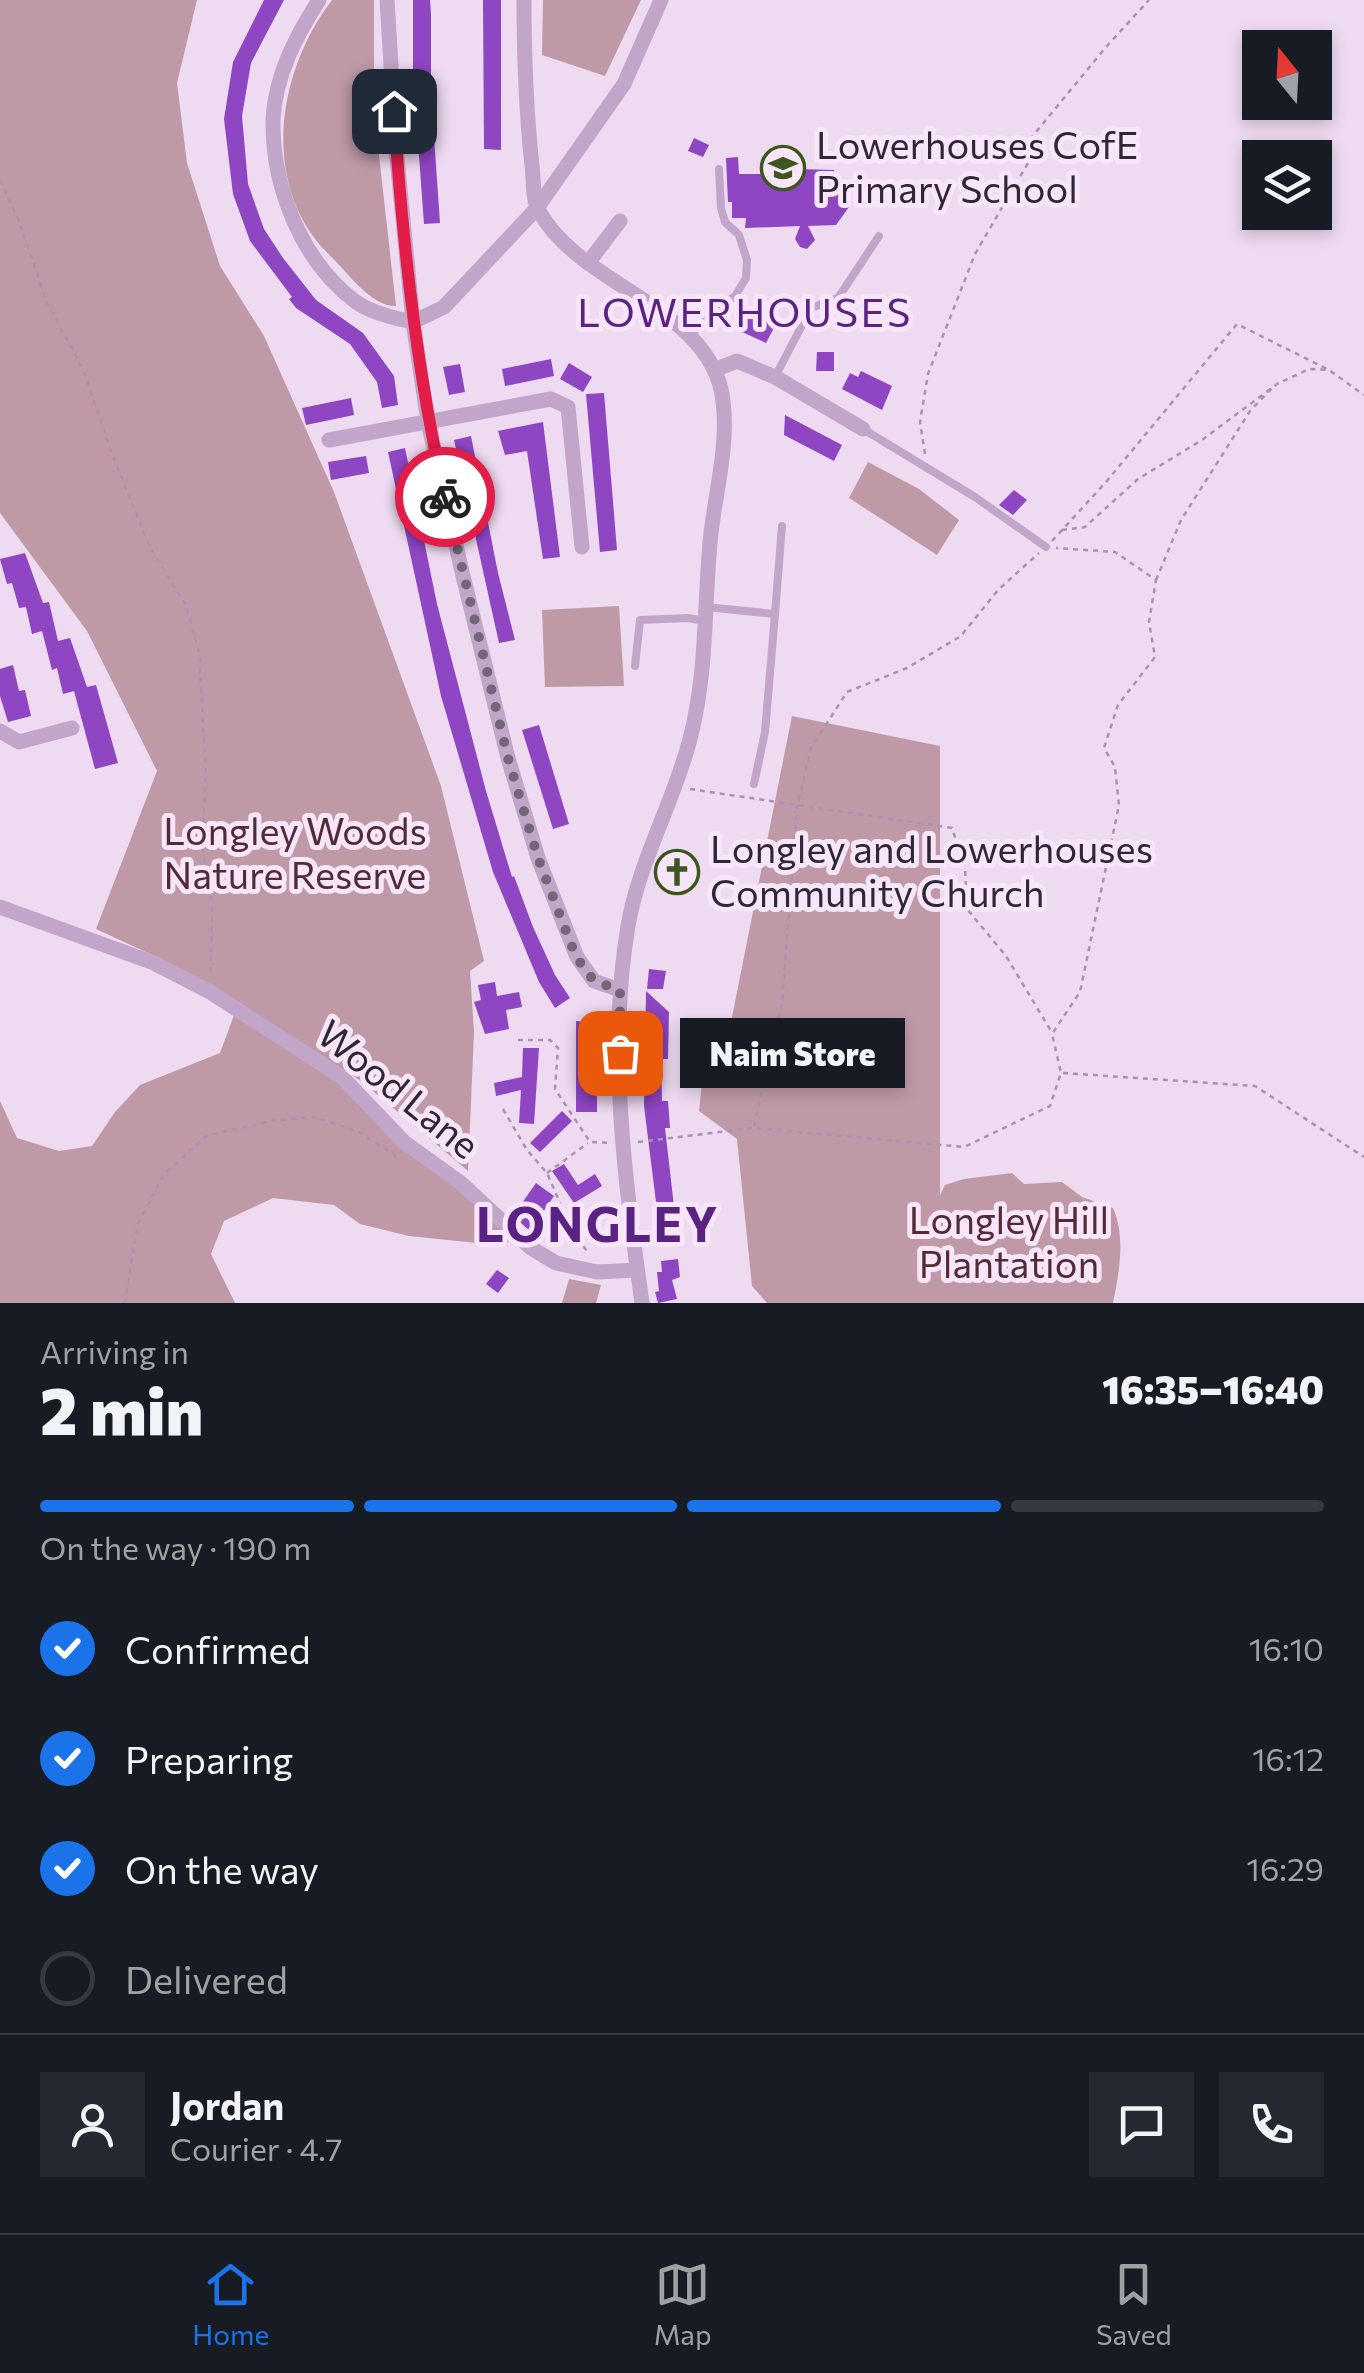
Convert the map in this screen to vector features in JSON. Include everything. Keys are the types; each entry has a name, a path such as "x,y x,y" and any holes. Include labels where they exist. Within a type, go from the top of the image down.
{"street":[{"path":"319,0 298,33 283,69 273,118 276,154 289,213 322,269 358,303 391,318 413,322 444,307 537,208 624,84 661,0"},
{"path":"388,0 396,148 413,322 428,422 508,758 538,858 576,957 594,981 620,990"},
{"path":"524,0 524,88 537,208 556,233 588,263 691,335 717,369 726,425 710,542 701,689 690,742 632,910 620,990 624,1144 642,1303"},
{"path":"588,263 620,221"},
{"path":"717,369 737,360 775,377 863,429"},
{"path":"329,440 550,399 568,407 582,547"},
{"path":"0,731 19,742 72,728"},
{"name":"Wood Lane","path":"0,907 154,963 210,992 342,1076 404,1142 460,1183 531,1248 556,1262 597,1272 637,1270"}],"lane":[{"path":"691,335 710,313 735,296 746,278 747,260 739,235 726,222 721,208 719,169"},
{"path":"775,377 811,308 838,298 880,236"},
{"path":"863,429 976,497 1046,547"},
{"path":"754,784 765,732 782,526"},
{"path":"635,666 640,620 705,614 775,614"}],"path":[{"path":"924,466 920,422 928,374 975,254 1028,162 1027,144 1149,0"},
{"path":"0,180 47,302 82,369 150,548 185,603 200,652 206,772 202,847 212,903 210,992"},
{"path":"753,1128 782,1005 797,807 812,748 848,692 908,668 961,636 998,590 1062,530 1237,324 1330,370 1364,395"},
{"path":"1062,530 1085,527 1138,479 1202,440 1277,384 1309,370 1330,370"},
{"path":"1052,1034 1080,992 1118,805 1116,767 1104,748 1118,705 1155,657 1149,622 1156,580 1180,520 1250,411 1277,384"},
{"path":"1046,547 1115,552 1156,580"},
{"path":"547,1173 590,1142 624,1144 753,1128 964,1148 1050,1106 1061,1073 1052,1034 1006,956 967,909 965,868 952,828 674,786"},
{"path":"518,1040 550,1040 558,1048 554,1088 590,1142"},
{"path":"1061,1073 1255,1086 1364,1157"},
{"path":"503,1109 527,1150 547,1173 569,1224 597,1272"},
{"path":"124,1303 137,1226 164,1174 206,1136 270,1120 314,1117 358,1131 398,1160 404,1142"}],"green space":[{"name":"Longley Woods Nature Reserve","path":"0,0 197,0 177,83 187,163 220,266 264,336 334,492 441,786 484,961 470,971 474,1032 468,1171 361,1081 161,959 96,929 157,771 87,631 0,513"},
{"path":"332,0 374,0 374,111 396,306 380,302 366,292 317,241 295,204 287,175 283,144 291,83 301,53"},
{"path":"543,0 641,0 605,76 542,55"},
{"path":"868,462 919,489 959,520 937,555 849,498"},
{"path":"619,606 624,686 545,687 542,610"},
{"name":"Longley Hill Plantation","path":"792,716 940,746 940,1195 945,1185 964,1179 1012,1173 1024,1184 1062,1182 1082,1197 1113,1208 1120,1243 1113,1303 767,1303 752,1286 737,1139 699,1111 708,1023 731,1022"},
{"path":"234,1015 347,1086 515,1230 506,1246 409,1236 360,1224 334,1205 273,1198 224,1221 211,1254 235,1303 0,1303 0,1101 17,1138 59,1151 92,1146 140,1085 220,1053"},
{"path":"569,1279 601,1285 596,1303 562,1303"}],"building":[{"path":"264,0 284,0 251,63 242,116 248,184 264,229 283,258 316,300 363,333 394,376 398,405 382,408 377,382 350,344 296,308 250,241 233,194 224,119 233,62"},
{"path":"413,0 430,0 431,94 440,223 424,224 413,74"},
{"path":"483,0 501,0 501,150 484,149"},
{"path":"694,138 709,145 703,157 688,151"},
{"path":"738,157 739,174 765,174 765,183 798,182 797,169 834,170 835,182 848,182 849,207 836,225 808,226 815,240 807,249 795,239 800,226 745,228 746,218 732,218 732,202 728,202 726,158"},
{"path":"751,308 777,322 766,343 738,330"},
{"path":"817,352 834,352 834,371 816,371"},
{"path":"551,359 554,376 505,386 502,369"},
{"path":"569,363 592,377 583,392 560,379"},
{"path":"460,364 465,392 449,395 443,367"},
{"path":"861,371 892,386 882,410 842,389 850,373 858,377"},
{"path":"604,393 617,550 600,552 586,394"},
{"path":"351,398 354,415 306,425 302,408"},
{"path":"785,415 842,445 834,461 784,435"},
{"path":"543,422 560,557 543,559 527,451 505,455 498,431"},
{"path":"471,436 515,640 499,643 454,440"},
{"path":"405,448 437,604 486,791 512,877 555,975 570,998 555,1008 539,982 493,872 441,696 388,452"},
{"path":"366,456 369,473 331,480 328,462"},
{"path":"1014,490 1027,500 1013,515 999,505"},
{"path":"25,553 43,603 49,602 58,641 70,638 87,687 96,685 118,763 95,769 74,691 63,694 42,631 32,634 26,607 19,608 12,583 7,584 0,559"},
{"path":"13,665 31,716 8,722 0,696 0,669"},
{"path":"539,725 569,824 553,829 522,730"},
{"path":"649,969 666,971 663,989 647,989"},
{"path":"495,982 497,996 519,992 522,1007 506,1010 509,1029 485,1034 474,1002 481,1000 478,985"},
{"path":"646,991 669,1012 668,1059 661,1059 662,1101 668,1101 670,1128 665,1128 676,1224 659,1226 644,1106"},
{"path":"576,1021 594,1023 590,1037 591,1083 593,1092 597,1092 597,1112 576,1112"},
{"path":"523,1048 539,1048 534,1124 519,1123 521,1090 496,1096 494,1083 522,1077"},
{"path":"562,1111 572,1121 540,1152 530,1143"},
{"path":"564,1164 578,1185 595,1174 602,1186 574,1203 552,1171"},
{"path":"536,1183 554,1196 530,1231 513,1216"},
{"path":"678,1259 680,1277 672,1280 677,1299 658,1303 655,1292 659,1291 657,1272 662,1272 661,1261"},
{"path":"497,1270 509,1278 498,1293 486,1284"}],"way so far":[{"path":"445,497 508,758 538,858 576,957 594,981 620,990 620,1053"}],"place":[{"name":"Lowerhouses CofE Primary School","path":"783,168"},
{"name":"Longley and Lowerhouses Community Church","path":"677,872"},
{"name":"Naim Store","path":"620,1053"}],"district":[{"name":"LOWERHOUSES","path":"745,313"},
{"name":"LONGLEY","path":"598,1225"}],"route":[{"path":"394,111 413,322 428,422 445,497"}]}
